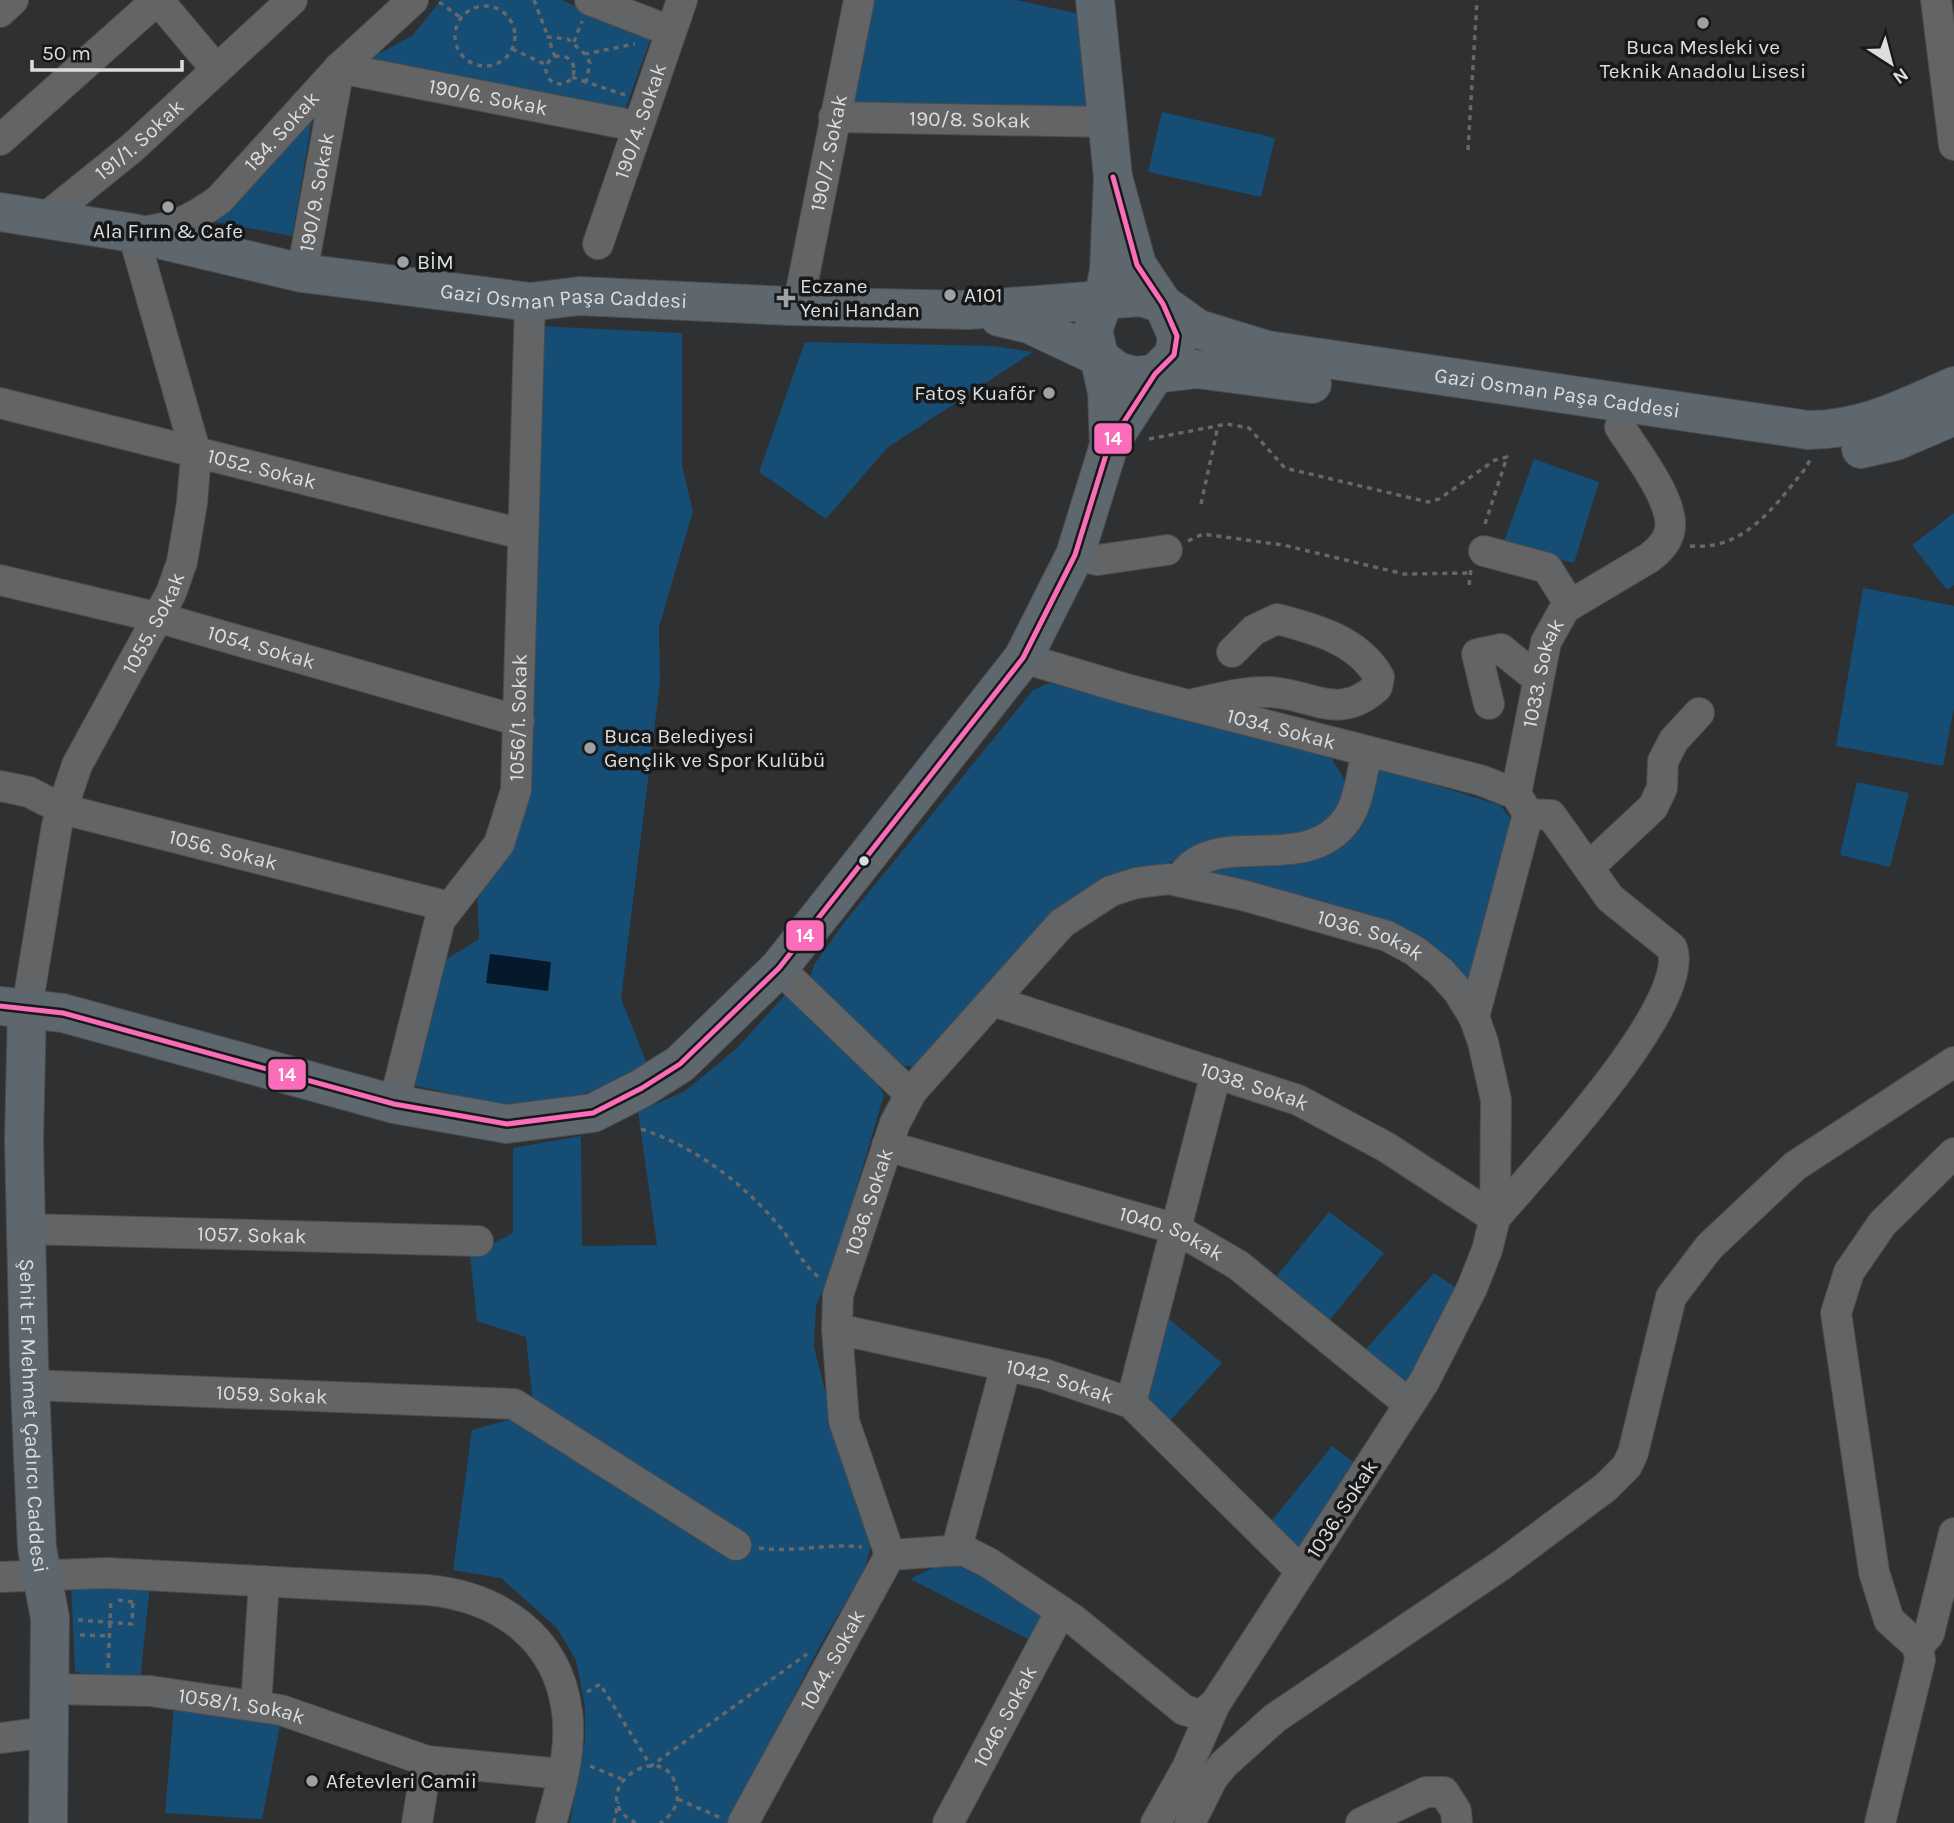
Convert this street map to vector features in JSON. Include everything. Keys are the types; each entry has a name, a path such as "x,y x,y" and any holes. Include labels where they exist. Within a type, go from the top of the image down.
{"main road":[{"path":"1095,0 1112,177 1109,270 1103,302 1093,330 1107,391 1109,445"},
{"path":"13,1007 63,1013 394,1104 507,1124 593,1113 642,1088 680,1064 779,968 1023,658 1075,555 1109,445 1155,374 1168,363 1178,346 1177,336 1163,304 1137,265 1112,177"},
{"name":"Gazi Osman Paşa Caddesi","path":"0,212 133,233 302,273 530,303 580,296 798,306 969,310"},
{"path":"969,310 1103,302 1123,296 1141,297 1163,304"},
{"name":"Gazi Osman Paşa Caddesi","path":"1163,304 1198,329 1267,350 1808,430 1838,430 1882,419 1954,386"},
{"path":"969,310 1029,324 1099,357 1117,371 1135,376 1155,374"},
{"name":"Gazi Osman Paşa Caddesi","path":"1155,374 1197,369 1243,374 1813,452 1844,453 1896,441 1954,416"},
{"name":"Şehit Er Mehmet Çadırcı Caddesi","path":"13,1007 26,1229 37,1548 50,1618 48,1823"}],"street":[{"path":"0,12 13,0"},
{"path":"0,140 157,0 216,69"},
{"name":"191/1. Sokak","path":"44,219 102,174 292,0"},
{"path":"590,0 670,31"},
{"name":"190/4. Sokak","path":"598,244 631,116 682,0"},
{"name":"190/7. Sokak","path":"798,306 859,0"},
{"path":"1936,0 1954,145"},
{"name":"184. Sokak","path":"133,233 169,229 195,217 219,200 340,68 426,1"},
{"name":"190/6. Sokak","path":"340,68 631,116"},
{"name":"190/9. Sokak","path":"302,273 340,68"},
{"name":"190/8. Sokak","path":"834,117 1106,122"},
{"name":"1055. Sokak","path":"13,1007 57,825 77,765 160,618 172,593 188,536 196,454 133,233"},
{"name":"1056/1. Sokak","path":"394,1104 440,920 499,844 516,790 530,303"},
{"name":"1052. Sokak","path":"0,403 149,438 196,454 522,534"},
{"path":"1620,427 1660,491 1671,516 1669,534 1656,551"},
{"path":"1075,555 1098,561 1167,550"},
{"name":"1033. Sokak","path":"1474,1017 1522,804 1538,679 1546,642 1570,605 1656,551"},
{"path":"1477,562 1547,568 1570,605"},
{"name":"1054. Sokak","path":"0,580 160,618 519,721"},
{"path":"1186,705 1268,692 1336,706 1354,703 1377,687 1379,677 1373,666 1351,647 1334,637 1277,619 1254,631 1232,652"},
{"path":"1489,704 1477,654 1501,649 1538,679"},
{"name":"1034. Sokak","path":"1023,658 1186,705 1480,780 1522,804 1551,815 1589,867"},
{"path":"1494,1219 1624,1061 1663,1004 1675,974 1672,948 1610,898 1589,867 1653,807 1662,788 1663,761 1674,740 1699,713"},
{"path":"1179,881 1187,866 1207,854 1293,850 1317,843 1337,832 1350,817 1367,751"},
{"name":"1056. Sokak","path":"0,786 29,792 62,809 450,907"},
{"name":"1036. Sokak","path":"888,1559 844,1421 836,1329 840,1289 887,1146 910,1094 1062,923 1088,904 1136,883 1179,881 1242,895 1387,936 1415,951 1441,972 1458,991 1474,1017 1496,1100 1494,1219 1488,1250 1472,1288 1409,1404 1215,1704 1187,1768 1156,1823"},
{"path":"779,968 910,1094"},
{"name":"1038. Sokak","path":"993,1001 1298,1100 1385,1147 1494,1219"},
{"path":"1190,1823 1212,1779 1275,1718 1503,1564 1606,1487 1627,1466 1633,1453 1671,1297 1709,1247 1795,1166 1954,1062"},
{"path":"1131,1404 1216,1073"},
{"name":"1040. Sokak","path":"887,1146 1176,1229 1238,1265 1409,1404"},
{"path":"1880,1823 1920,1660 1918,1646 1889,1620 1874,1572 1836,1313 1849,1272 1882,1224 1954,1153"},
{"name":"1057. Sokak","path":"26,1229 478,1241"},
{"name":"1042. Sokak","path":"836,1329 1044,1374 1131,1404 1301,1571"},
{"path":"956,1551 1006,1366"},
{"name":"1059. Sokak","path":"30,1385 514,1404 736,1545"},
{"path":"1918,1646 1929,1634 1954,1533"},
{"path":"888,1559 963,1550 989,1563 1061,1611 1184,1710 1201,1715 1215,1704"},
{"name":"1044. Sokak","path":"736,1822 888,1559"},
{"path":"0,1577 107,1573 460,1593 498,1610 542,1648 561,1686 572,1768 551,1823"},
{"path":"256,1706 264,1581"},
{"name":"1046. Sokak","path":"948,1823 1061,1611"},
{"name":"1058/1. Sokak","path":"49,1689 150,1690 281,1710 427,1761 572,1768"},
{"path":"0,1738 48,1732"},
{"path":"417,1823 427,1761"},
{"path":"1361,1823 1426,1792 1444,1792 1456,1811 1457,1823"}],"path":[{"path":"496,8 500,0"},
{"path":"534,0 555,57"},
{"path":"1468,150 1477,0"},
{"path":"426,1 460,17"},
{"path":"476,6 496,8 511,21 515,31 512,48 496,64 477,66 461,55 454,37 460,17 476,6"},
{"path":"548,37 568,39 585,54 590,63 586,82"},
{"path":"585,54 637,43"},
{"path":"512,48 547,65"},
{"path":"555,57 570,60 574,68 572,77 565,83 552,81 547,74 547,65 555,57"},
{"path":"572,77 629,97 631,116"},
{"path":"1109,445 1219,426 1249,428 1285,468 1428,502 1439,499 1495,460 1507,457 1483,531 1487,548 1477,562 1469,585"},
{"path":"1201,504 1219,426"},
{"path":"1656,551 1706,547 1735,540 1759,522 1775,505 1805,469 1813,452"},
{"path":"1167,550 1203,534 1283,545 1404,574 1477,562"},
{"path":"641,1129 688,1147 744,1189 780,1227 816,1276 840,1289"},
{"path":"736,1545 809,1551 838,1544 865,1548 888,1559"},
{"path":"73,1627 73,1620 132,1624 134,1593"},
{"path":"108,1678 110,1599 133,1602"},
{"path":"73,1634 109,1636"},
{"path":"614,1823 623,1779 632,1770 650,1766 809,1652"},
{"path":"582,1695 600,1684 650,1766 668,1773 677,1790 678,1799 670,1817 660,1823"},
{"path":"572,1768 623,1779"},
{"path":"678,1799 736,1822"},
{"path":"618,1800 624,1815 636,1823"}],"shaded area":[{"path":"441,0 561,0 648,36 650,41 623,115 364,62 413,35"},
{"path":"874,0 1016,0 1080,14 1088,113 850,105"},
{"path":"314,108 292,236 210,221"},
{"path":"1162,112 1275,138 1261,197 1148,172"},
{"name":"Buca Belediyesi Gençlik ve Spor Kulübü","path":"539,326 682,333 682,466 693,511 659,627 660,682 621,999 648,1066 617,1081 566,1099 514,1104 475,1099 412,1085 445,960 479,939 477,883 511,842"},
{"path":"805,342 993,346 1033,352 887,448 826,519 759,472"},
{"path":"1534,459 1599,482 1574,563 1503,544"},
{"path":"1954,513 1954,585 1947,590 1912,545"},
{"path":"1863,588 1954,606 1954,707 1943,766 1836,746"},
{"path":"1049,683 1328,753 1346,782 1343,809 1313,836 1151,866 1094,886 1056,909 915,1067 901,1065 810,977 814,965 843,924 1033,690"},
{"path":"1379,768 1500,805 1522,833 1472,994 1456,966 1432,946 1403,929 1334,905 1194,875 1206,861 1284,857"},
{"path":"1857,782 1909,793 1890,867 1840,855"},
{"path":"490,954 551,962 548,991 486,983"},
{"path":"785,995 872,1075 884,1095 835,1261 816,1306 814,1347 846,1474 871,1545 865,1569 821,1644 728,1823 570,1823 585,1739 585,1708 576,1660 557,1628 501,1578 453,1570 472,1430 534,1413 526,1337 477,1321 470,1255 513,1233 513,1148 581,1136 582,1246 657,1245 638,1112 685,1091 736,1049"},
{"path":"1329,1212 1384,1253 1329,1321 1275,1278"},
{"path":"1434,1273 1458,1289 1408,1385 1365,1350"},
{"path":"1164,1315 1222,1363 1167,1424 1143,1398"},
{"path":"1332,1446 1357,1465 1299,1555 1269,1524"},
{"path":"962,1564 1045,1614 1030,1640 910,1579 935,1567"},
{"path":"71,1582 150,1584 140,1681 93,1678 75,1671"},
{"path":"174,1707 268,1720 280,1726 262,1819 165,1813"}],"transit line":[{"name":"14","path":"0,1006 63,1013 394,1104 507,1124 593,1113 642,1088 680,1064 779,968 1023,658 1075,555 1109,445 1155,374 1174,355 1177,336 1163,304 1137,265 1113,177"}],"place":[{"name":"Buca Mesleki ve Teknik Anadolu Lisesi","path":"1703,23"},
{"name":"Ala Fırın & Cafe","path":"168,207"},
{"name":"BİM","path":"403,262"},
{"name":"A101","path":"950,295"},
{"name":"Eczane Yeni Handan","path":"786,298"},
{"name":"Fatoş Kuaför","path":"1049,393"},
{"name":"Buca Belediyesi Gençlik ve Spor Kulübü","path":"590,748"},
{"name":"Afetevleri Camii","path":"312,1781"}]}
